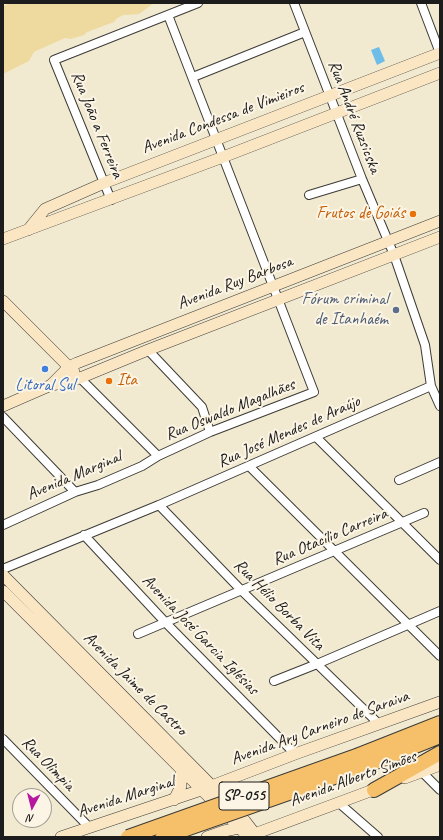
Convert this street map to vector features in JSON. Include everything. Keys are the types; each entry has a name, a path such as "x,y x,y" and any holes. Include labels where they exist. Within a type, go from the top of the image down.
{"highway":[{"name":"SP-055","path":"163,837 361,761 440,723"},
{"name":"SP-055","path":"128,837 440,736"},
{"path":"374,790 440,753"}],"street":[{"path":"198,3 168,15 280,300"},
{"name":"Rua André Ruzsicska","path":"294,3 362,179 394,255 425,345 431,386 440,406"},
{"path":"421,3 440,53"},
{"name":"Rua João a Ferreira","path":"111,200 54,60 168,15"},
{"path":"193,77 305,32"},
{"name":"Avenida Condessa de Vimieiros","path":"28,230 45,209 104,183 440,53"},
{"name":"Avenida Condessa de Vimieiros","path":"3,240 223,158 336,112 440,73"},
{"path":"309,195 362,179"},
{"name":"Avenida Ruy Barbosa","path":"50,386 69,367 440,221"},
{"name":"Avenida Ruy Barbosa","path":"3,406 50,386 80,378 148,350 440,237"},
{"name":"Rua Oswaldo Magalhães","path":"158,456 210,432 314,392 280,300"},
{"path":"3,301 158,456"},
{"path":"148,350 202,407 210,432"},
{"name":"Rua José Mendes de Araújo","path":"84,535 159,505 431,386"},
{"path":"3,417 75,492"},
{"path":"316,437 440,560"},
{"name":"Avenida Marginal","path":"3,525 75,492 98,485 142,466 158,456"},
{"path":"399,480 440,462"},
{"path":"249,466 440,656"},
{"name":"Rua Hélio Borba Vita","path":"159,505 242,591 379,724"},
{"name":"Rua Otacílio Carreira","path":"138,634 424,513"},
{"path":"3,569 84,535"},
{"name":"Avenida José Garcia Iglésias","path":"84,535 166,623 296,754"},
{"name":"Avenida Jaime de Castro","path":"5,585 181,770 206,788 225,814 248,829"},
{"name":"Avenida Jaime de Castro","path":"5,585 248,829"},
{"path":"274,681 440,611"},
{"name":"Avenida Ary Carneiro de Saraiva","path":"206,788 440,702"},
{"name":"Rua Olimpia","path":"4,742 89,827"},
{"name":"Avenida Alberto Simões","path":"207,837 224,831 278,825 440,765"},
{"path":"174,800 180,786 181,770"},
{"path":"422,772 440,790"},
{"name":"Avenida Marginal","path":"61,837 206,788"},
{"path":"339,803 378,837"},
{"path":"224,831 226,825 225,814"}],"sand":[{"path":"11,3 154,3 139,14 124,15 117,18 114,22 87,32 84,35 71,39 65,38 38,50 34,52 29,61 3,74 3,6"}],"water":[{"path":"379,47 385,61 377,65 371,50"}],"place":[{"name":"Frutos de Goiás","path":"413,214"},
{"name":"Fórum criminal de Itanhaém","path":"396,310"},
{"name":"Litoral Sul","path":"45,369"},
{"name":"Ita","path":"109,381"}]}
